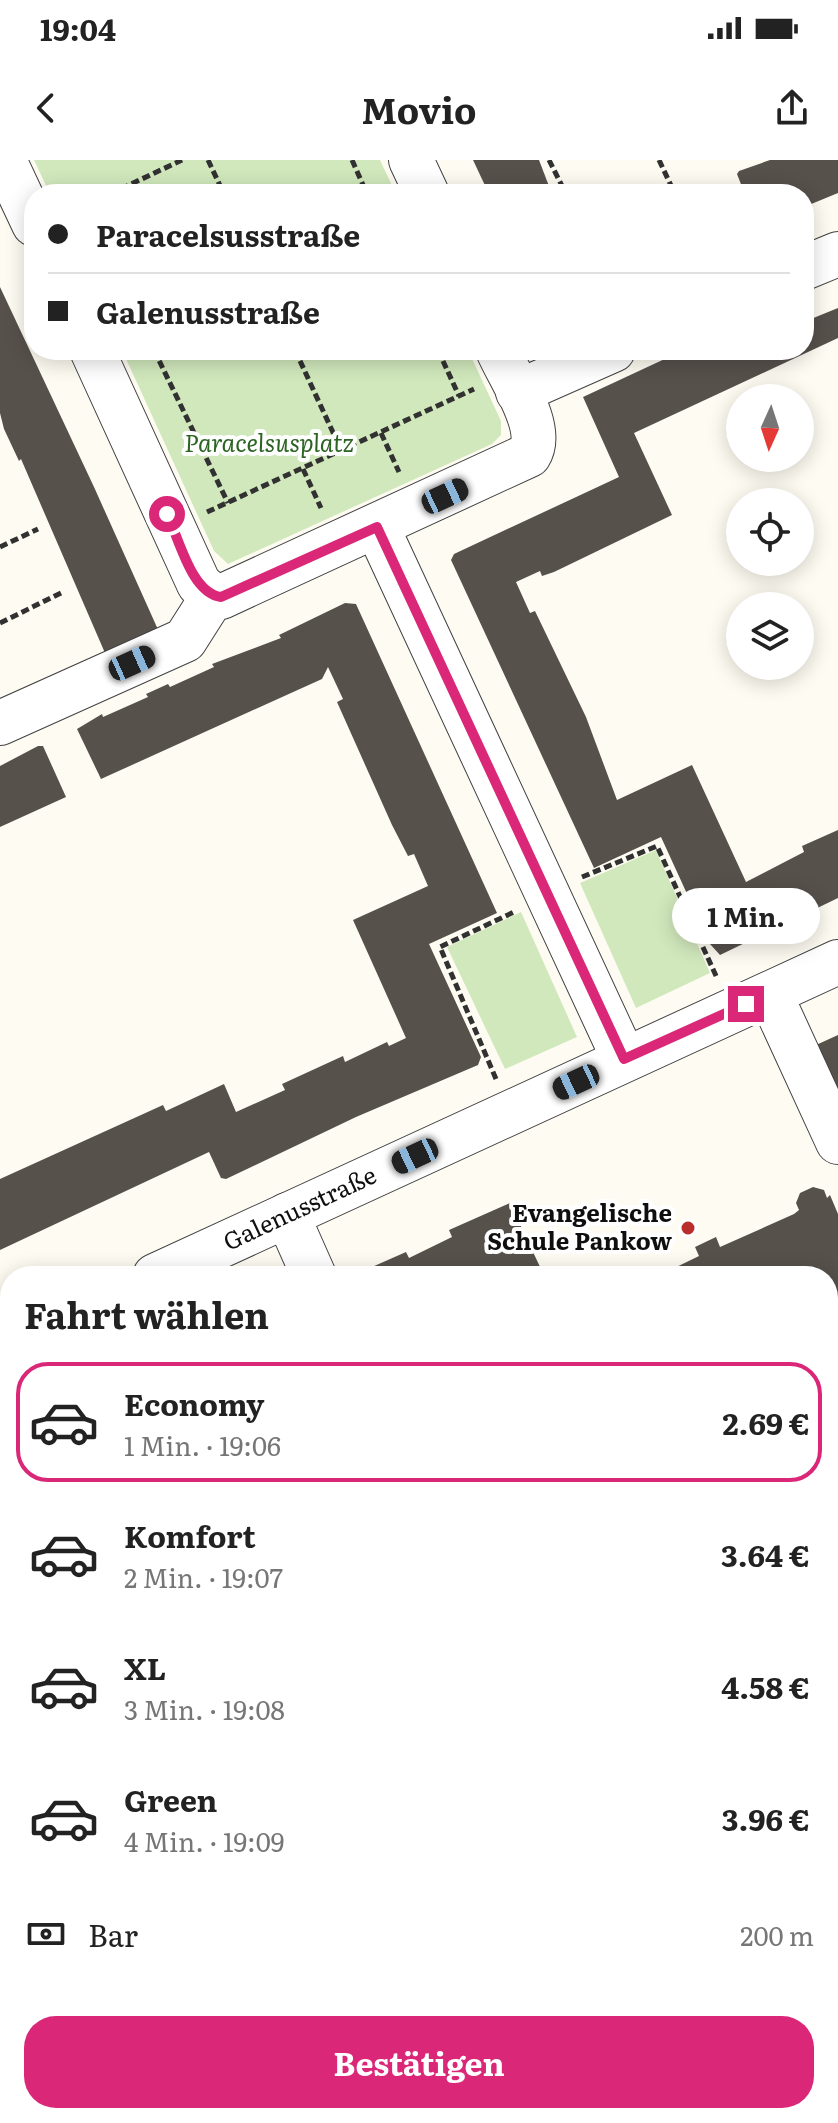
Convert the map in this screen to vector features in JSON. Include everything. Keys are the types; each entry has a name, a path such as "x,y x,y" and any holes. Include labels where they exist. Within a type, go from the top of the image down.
{"street":[{"path":"4,160 24,203"},
{"path":"411,160 422,184"},
{"path":"814,264 838,254"},
{"path":"97,360 199,584 213,596 230,595 529,455 535,447 536,431 499,376 569,360"},
{"path":"377,527 624,1059"},
{"path":"0,723 185,640 213,596"},
{"name":"Galenusstraße","path":"177,1266 838,962"},
{"path":"770,994 838,1142"},
{"path":"287,1215 310,1266"}],"path":[{"path":"131,184 182,160"},
{"path":"208,160 219,184"},
{"path":"352,160 363,184"},
{"path":"549,160 561,184"},
{"path":"659,160 670,184"},
{"path":"159,360 228,503"},
{"path":"300,360 342,452"},
{"path":"443,360 459,396"},
{"path":"174,527 342,452 499,376"},
{"path":"381,433 403,481"},
{"path":"303,469 325,517"},
{"path":"0,547 38,529"},
{"path":"0,623 63,592"},
{"path":"571,882 657,846 719,982"},
{"path":"498,1084 440,947 523,908"}],"green space":[{"path":"34,160 380,160 391,184 45,184"},
{"name":"Paracelsusplatz","path":"127,360 473,360 501,421 501,435 492,444 228,564 214,551"},
{"path":"656,850 710,973 636,1008 580,883"},
{"path":"521,912 577,1037 505,1069 447,947"}],"building":[{"path":"473,160 539,160 548,184 484,184"},
{"path":"770,160 838,160 838,193 814,203 814,184 741,184 737,174"},
{"path":"0,287 24,338 24,360 34,360 160,634 105,653 21,459 19,461 4,429 0,413"},
{"path":"838,308 838,338 814,349 814,318"},
{"path":"663,360 791,360 739,384 726,384 726,390 634,433 672,515 554,572 542,576 540,571 516,582 530,613 535,611 586,717 617,800 692,765 746,882 804,852 802,846 838,830 838,898 720,955 710,944 661,837 594,868 451,560 454,554 619,477 583,397"},
{"path":"345,603 356,604 497,913 429,944 481,1057 478,1065 356,1117 226,1179 221,1178 209,1152 0,1250 0,1179 163,1105 166,1111 224,1084 236,1112 285,1090 282,1084 343,1056 345,1062 387,1042 389,1046 406,1038 353,920 428,886 414,854 408,856 392,825 337,702 343,699 328,667 322,679 101,779 77,729 102,714 103,717 148,697 146,694 168,684 170,687 214,667 212,664 281,638 279,635"},
{"path":"43,746 66,797 0,827 0,766"},
{"path":"838,1035 838,1122 805,1050"},
{"path":"813,1187 824,1190 827,1198 830,1195 838,1214 838,1266 678,1266 699,1256 695,1247 716,1237 720,1247 794,1214 799,1210 796,1203 800,1193"},
{"path":"510,1203 540,1266 374,1266 406,1252 409,1258 452,1237 449,1230"}],"place":[{"name":"Evangelische Schule Pankow","path":"688,1228"}],"route":[{"path":"167,514 199,584 213,596 221,597 377,527 624,1059 746,1004"}]}
